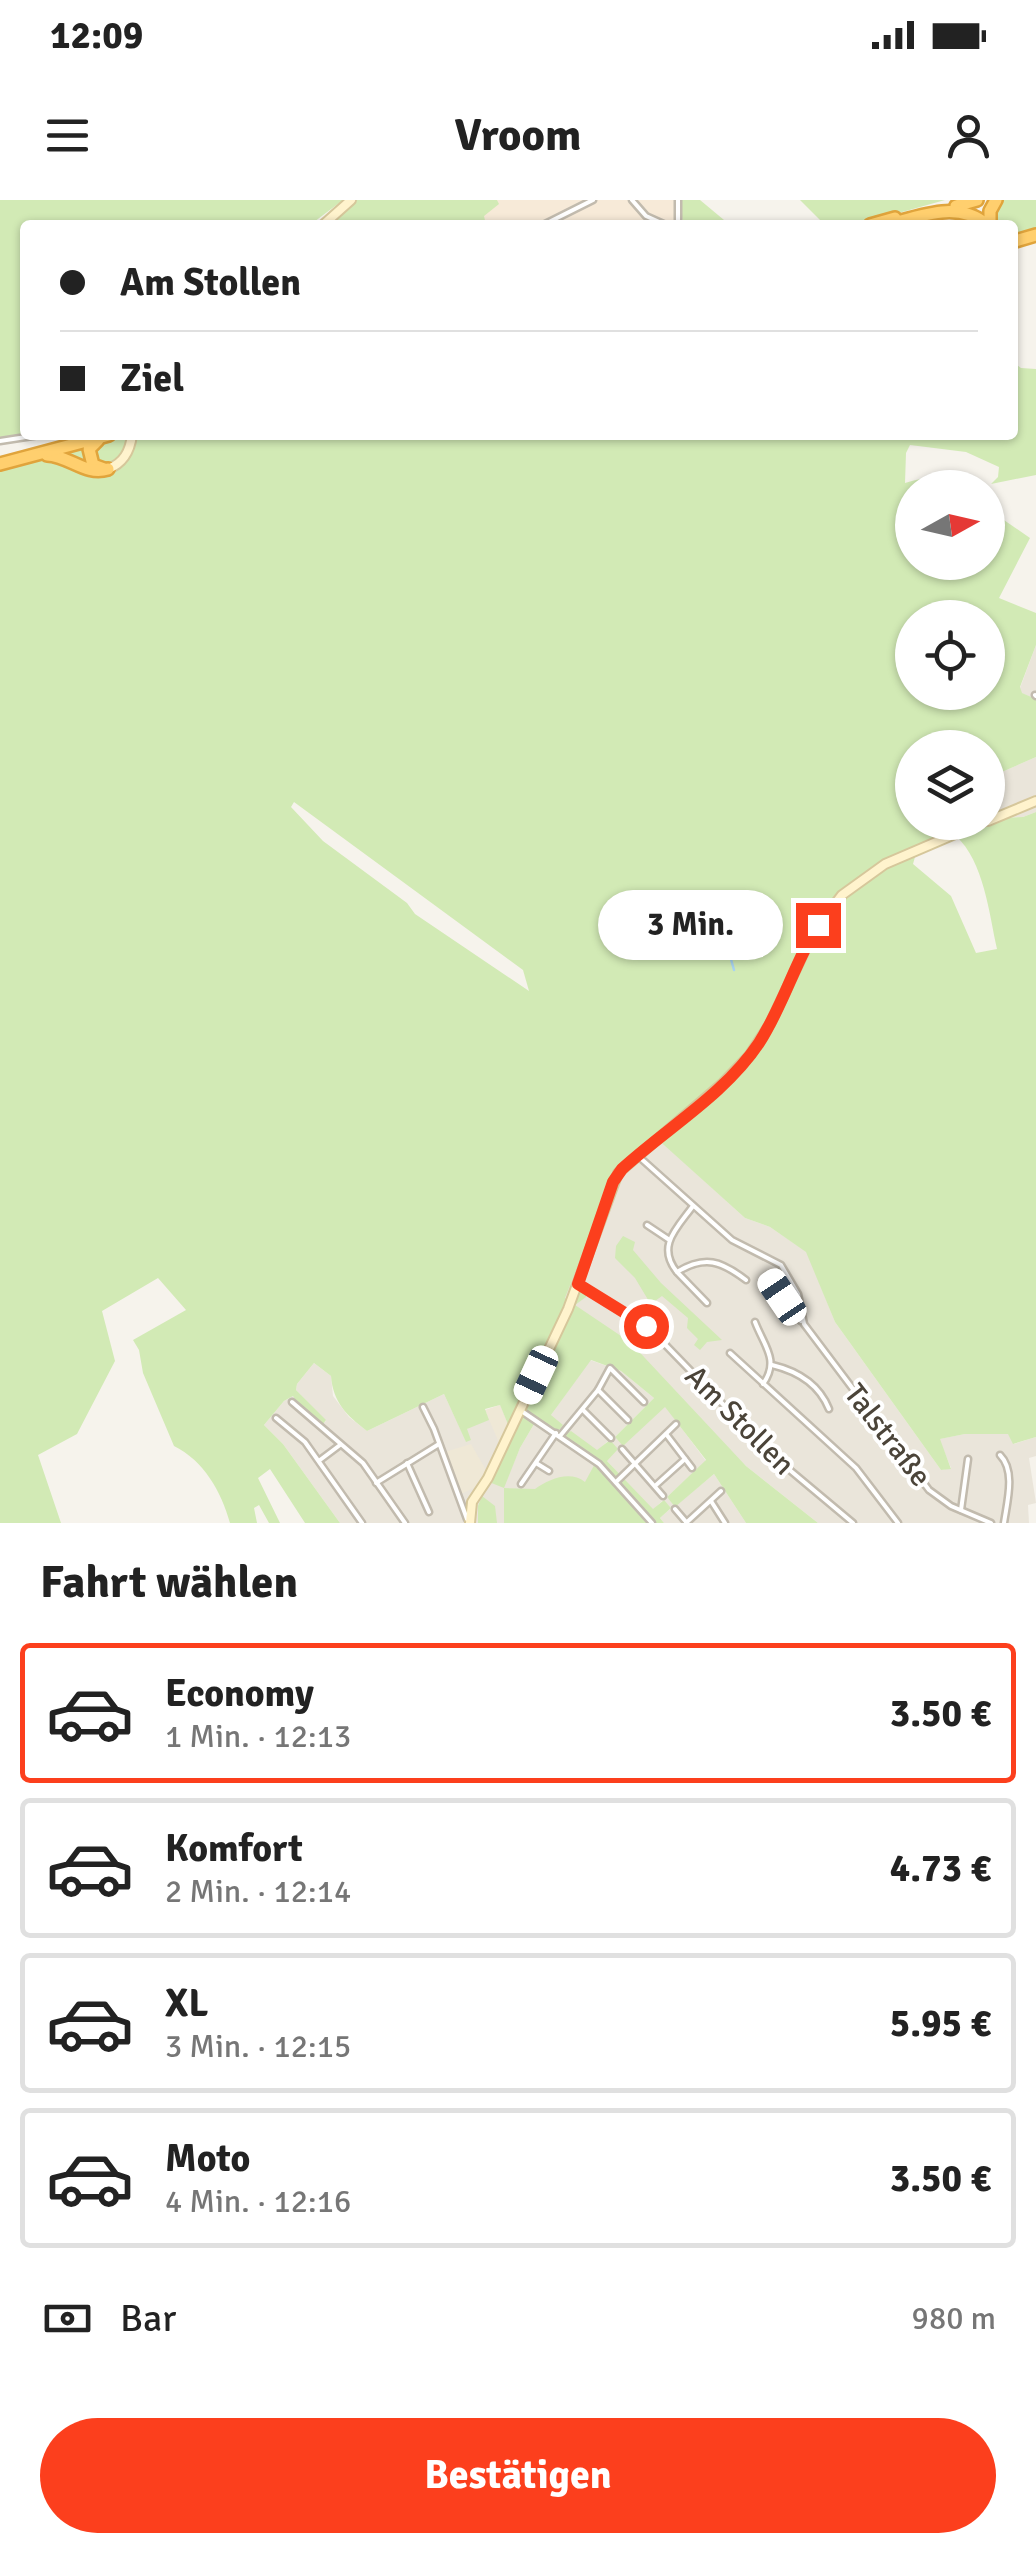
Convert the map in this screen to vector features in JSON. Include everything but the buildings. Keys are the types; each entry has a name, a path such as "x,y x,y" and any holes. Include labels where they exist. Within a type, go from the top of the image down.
{"highway":[{"path":"934,210 950,200"},
{"path":"903,220 966,200"},
{"path":"891,220 977,200"},
{"path":"934,210 967,211 980,220"},
{"path":"0,461 62,440"},
{"path":"0,461 86,440"},
{"path":"97,440 89,457 93,465 108,470"},
{"path":"38,454 60,456 93,472 108,470"}],"street":[{"path":"328,220 350,200"},
{"path":"553,220 593,200"},
{"path":"632,200 654,220"},
{"path":"108,470 129,451 131,440"},
{"path":"1005,814 1036,802"},
{"path":"470,1523 472,1502 486,1482 578,1284 613,1182 637,1155 697,1106 749,1056 770,1024 808,942 836,902 874,870 942,840"},
{"name":"Talstraße","path":"637,1155 732,1240 782,1265 798,1294 804,1324"},
{"path":"693,1206 669,1240 668,1258 708,1302"},
{"path":"647,1225 669,1240"},
{"path":"677,1272 705,1260 746,1280"},
{"name":"Talstraße","path":"770,1279 929,1490 979,1521 991,1523"},
{"name":"Am Stollen","path":"578,1284 653,1332 773,1456 853,1523"},
{"path":"755,1322 770,1350 772,1366 763,1384"},
{"path":"730,1353 856,1468 898,1523"},
{"path":"772,1366 799,1374 829,1409"},
{"path":"521,1484 558,1435 583,1410 610,1368 644,1402"},
{"path":"598,1390 628,1420"},
{"path":"292,1402 362,1463 404,1523"},
{"path":"423,1407 470,1523"},
{"path":"520,1410 599,1464 652,1523"},
{"path":"583,1410 612,1438"},
{"path":"276,1418 305,1442 362,1523"},
{"path":"616,1482 676,1424"},
{"path":"666,1434 692,1468"},
{"path":"376,1482 439,1444"},
{"path":"319,1461 340,1445"},
{"path":"622,1449 663,1496"},
{"path":"1000,1455 1006,1461 1009,1479 1004,1523"},
{"path":"655,1486 685,1459"},
{"path":"961,1510 968,1459"},
{"path":"408,1463 430,1512"},
{"path":"536,1463 548,1472"},
{"path":"674,1509 686,1523 721,1491"},
{"path":"711,1501 725,1523"}],"shaded area":[{"path":"497,200 680,200 682,220 484,220 483,216 498,204"},
{"path":"1036,645 1036,699 1021,693 1020,688"},
{"path":"1036,757 1036,812 1005,818 1005,771"},
{"path":"655,1136 745,1218 770,1227 807,1252 835,1322 941,1470 951,1468 939,1439 965,1434 1009,1434 1014,1444 1036,1437 1036,1456 1029,1458 1036,1503 1028,1505 1029,1523 818,1523 746,1466 564,1298 612,1178 629,1157"},
{"path":"590,1360 621,1371 654,1398 615,1437 623,1445 665,1406 706,1461 667,1497 675,1506 714,1474 746,1523 664,1523 660,1518 671,1508 663,1500 653,1510 607,1461 609,1440 597,1451 598,1460 623,1523 340,1523 283,1444 264,1425 293,1396 323,1423 326,1421 296,1390 314,1363 331,1376 333,1396 349,1417 367,1431 444,1394 466,1441 467,1429 500,1405 512,1434 503,1488 537,1419 559,1434 551,1415"},
{"path":"500,1405 509,1427 500,1445 485,1410"},
{"path":"471,1444 487,1472 478,1486 459,1495 445,1452"}],"green space":[{"path":"0,200 343,200 317,220 20,220 20,436 0,440"},
{"path":"355,200 497,200 499,204 484,216 485,220 337,220"},
{"path":"680,200 700,200 724,220 682,220"},
{"path":"800,200 945,200 874,220 820,220"},
{"path":"999,200 1036,200 1036,231 1018,236 1018,220 993,218"},
{"path":"1018,366 1036,369 1036,475 1005,481 1005,470 966,452 910,445 905,470 895,470 895,580 1005,580 1005,521 1030,538 999,598 1004,600 895,600 895,710 1005,710 1005,600 1036,613 1036,645 1020,687 1022,693 1036,699 1036,757 1005,771 1005,730 895,730 895,840 948,840 915,857 913,864 951,896 976,953 997,949 979,874 959,840 1005,840 1005,818 1036,812 1036,1437 1013,1444 1008,1434 965,1434 940,1439 951,1469 941,1470 835,1322 806,1252 770,1227 745,1218 654,1136 612,1178 565,1298 573,1304 579,1290 586,1291 586,1297 575,1305 630,1342 746,1466 818,1523 746,1523 714,1474 675,1507 667,1497 706,1460 665,1407 623,1446 615,1437 654,1398 621,1371 591,1360 551,1415 563,1425 560,1434 537,1419 504,1488 489,1482 512,1434 500,1405 485,1409 489,1420 467,1429 471,1440 466,1442 444,1394 367,1431 342,1407 331,1376 314,1363 296,1390 326,1420 323,1424 306,1410 304,1413 293,1396 264,1425 283,1444 340,1523 305,1523 270,1469 258,1478 280,1523 269,1523 259,1505 254,1508 257,1523 230,1523 210,1478 174,1446 133,1340 186,1310 158,1278 102,1311 115,1361 77,1434 38,1455 61,1523 0,1523 0,469 109,440 1018,440","holes":["294,802 523,970 529,991 415,914 407,903 323,841 291,807"]},
{"path":"623,1236 635,1242 633,1250 661,1283 722,1340 707,1342 700,1350 694,1345 698,1339 687,1328 688,1318 662,1296 655,1301 658,1317 648,1308 650,1303 635,1278 615,1258 616,1246"},
{"path":"571,1431 597,1450 610,1440 618,1449 607,1461 653,1509 664,1500 671,1508 660,1518 664,1523 504,1523 504,1488 535,1489 566,1476 585,1482 597,1460 563,1436"},
{"path":"482,1496 495,1506 497,1523 478,1523"}],"waterway":[{"path":"729,952 734,970"}],"route":[{"path":"646,1326 578,1284 613,1182 622,1169 749,1056 770,1024 818,925"}]}
